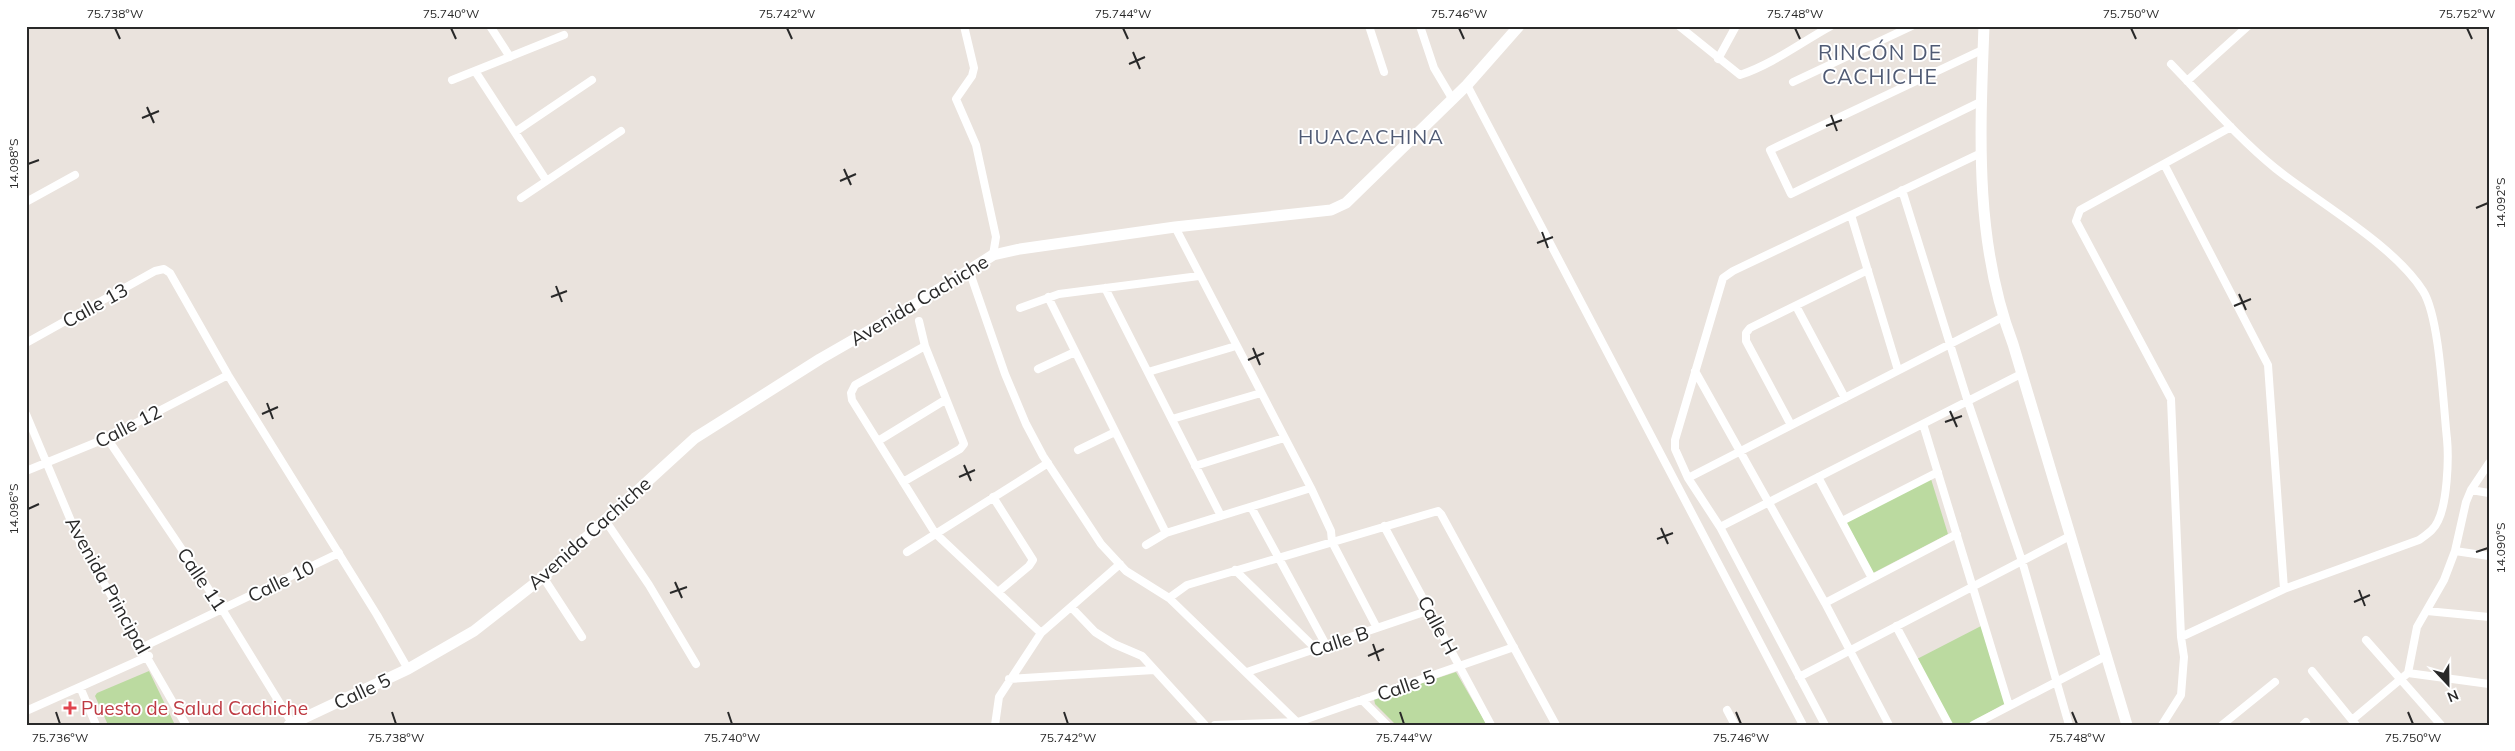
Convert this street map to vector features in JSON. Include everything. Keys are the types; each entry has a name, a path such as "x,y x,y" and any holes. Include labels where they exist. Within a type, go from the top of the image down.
{"street":[{"path":"490,26 510,57"},
{"path":"964,26 974,68 972,76 956,99 976,145 996,237 993,255"},
{"path":"1369,26 1384,72"},
{"path":"1420,26 1434,68 1453,100"},
{"name":"Avenida Cachiche","path":"408,669 474,631 543,577 695,438 820,359 914,305 993,255 1020,249 1175,227 1331,210 1346,203 1467,86 1519,26"},
{"path":"1679,26 1740,75 1777,59 1794,46 1831,26"},
{"path":"1718,59 1736,26"},
{"path":"1793,82 1912,26"},
{"path":"1984,26 1980,102 1981,153 1984,227 1991,268 2003,317 2022,374 2127,725"},
{"path":"2187,81 2248,26"},
{"path":"452,80 564,35"},
{"path":"1980,102 1790,194 1770,150 1982,50"},
{"path":"2171,64 2231,127 2274,167 2376,243 2404,268 2423,291 2433,317 2448,452 2442,512 2431,532 2420,540 2284,589 2181,637"},
{"path":"474,71 546,180"},
{"path":"515,132 592,80"},
{"path":"1467,86 1803,725"},
{"path":"2162,725 2181,695 2184,657 2181,637 2171,399 2076,221 2080,210 2231,127"},
{"path":"521,198 621,131"},
{"path":"1825,725 1720,527 1688,478 1675,449 1675,440 1723,278 1732,271 1981,153"},
{"path":"2164,164 2268,365 2284,589"},
{"path":"26,202 75,175"},
{"path":"1902,190 1968,402 2022,561 2069,725"},
{"path":"1851,215 1898,370"},
{"path":"1175,227 1310,488 1331,531 1332,542 1377,628"},
{"name":"Calle 13","path":"26,343 116,292 164,269 170,274 228,375"},
{"path":"969,270 1005,374 1026,424 1048,464 1101,544 1142,583 1169,598 1299,723"},
{"path":"1791,425 1746,341 1746,333 1750,328 1868,270"},
{"path":"1020,308 1048,297 1199,276"},
{"path":"1104,288 1221,516"},
{"path":"1048,297 1166,533"},
{"path":"1796,306 1845,398"},
{"path":"1688,478 2003,317"},
{"path":"903,482 960,449 964,444 925,346 919,321"},
{"path":"925,346 855,385 851,392 852,400 935,533 1041,633"},
{"path":"1148,372 1236,346"},
{"path":"1038,369 1075,352"},
{"path":"1695,371 1825,603 1889,725"},
{"path":"1720,527 2022,374"},
{"path":"228,375 339,553 408,669"},
{"name":"Calle 12","path":"26,471 107,438 228,375"},
{"path":"1172,419 1261,393"},
{"path":"878,441 945,400"},
{"name":"Avenida Principal","path":"26,414 79,540 143,647 186,725"},
{"path":"1923,424 2009,706"},
{"path":"1078,450 1115,432"},
{"name":"Calle 11","path":"107,438 222,609 291,724"},
{"path":"1195,466 1284,438"},
{"path":"2312,671 2354,722 2408,672 2417,627 2444,580 2455,551 2471,490 2489,463"},
{"path":"907,552 1048,464"},
{"path":"1842,521 1938,472"},
{"path":"1818,477 1872,578"},
{"path":"1146,545 1166,533 1310,488"},
{"path":"2471,490 2489,493"},
{"path":"993,498 1033,560 1029,566 998,592"},
{"path":"1252,507 1326,646"},
{"path":"1169,598 1177,590 1187,585 1433,511 1441,514 1556,725"},
{"path":"605,520 649,585 696,664"},
{"name":"Calle H","path":"1384,526 1491,725"},
{"path":"1825,603 1957,534"},
{"path":"1798,677 2070,536"},
{"path":"2455,551 2489,556"},
{"name":"Calle 10","path":"143,647 339,553"},
{"path":"995,725 999,697 1009,679 1041,633 1120,564"},
{"path":"1235,570 1316,649"},
{"path":"543,577 582,637"},
{"path":"1071,607 1095,632 1114,644 1142,656 1205,725"},
{"name":"Calle B","path":"1247,672 1430,610"},
{"path":"2427,611 2489,617"},
{"path":"1896,626 1949,725"},
{"path":"2366,640 2441,725"},
{"name":"Calle 5","path":"1215,725 1299,723 1514,647"},
{"path":"26,711 148,656"},
{"path":"1974,725 2106,656"},
{"name":"Calle 5","path":"291,724 408,669"},
{"path":"1009,679 1154,670"},
{"path":"2408,672 2489,684"},
{"path":"2222,725 2275,682"},
{"path":"80,687 96,725"},
{"path":"1362,700 1387,725"},
{"path":"1727,710 1735,725"}],"green space":[{"path":"1931,479 1948,534 1873,573 1846,522"},
{"path":"1983,625 2006,703 1966,725 1953,725 1917,659"},
{"path":"149,671 175,725 108,725 95,696 97,693"},
{"path":"1456,672 1487,725 1396,725 1375,704 1374,699"}],"place":[{"name":"Puesto de Salud Cachiche","path":"70,708"}],"district":[{"name":"RINCÓN DE CACHICHE","path":"1880,65"},
{"name":"HUACACHINA","path":"1371,137"}]}
